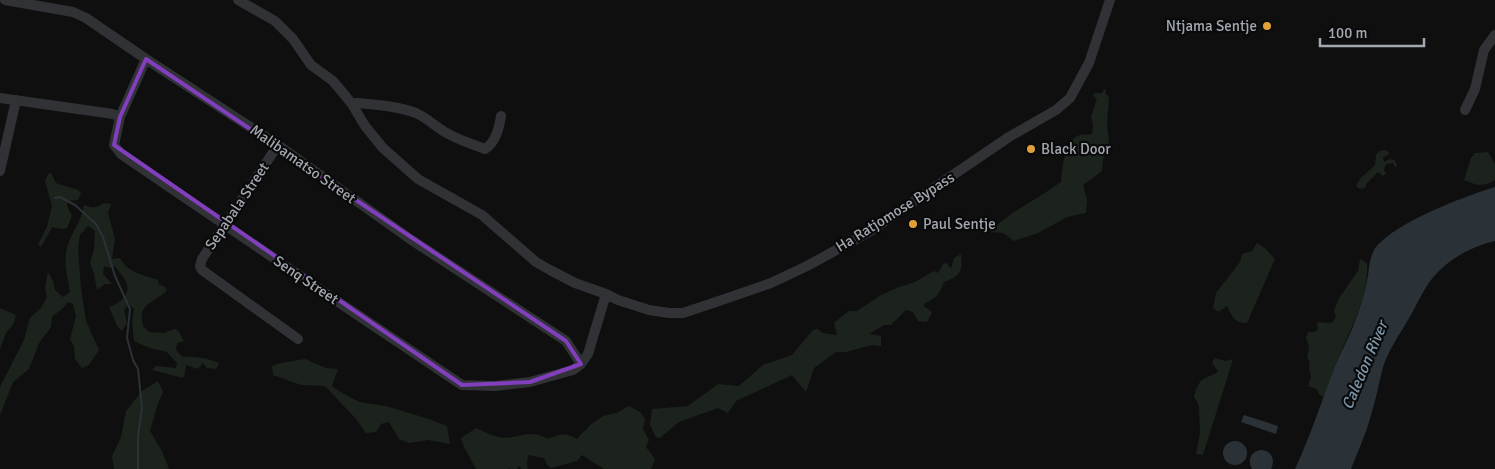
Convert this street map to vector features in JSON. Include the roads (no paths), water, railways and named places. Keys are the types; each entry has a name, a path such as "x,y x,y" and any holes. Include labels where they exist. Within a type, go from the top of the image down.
{"street":[{"name":"Malibamatso Street","path":"5,0 73,12 86,18 278,145 410,239 566,341 581,364"},
{"name":"Ha Ratjomose Bypass","path":"238,0 275,21 293,39 311,65 333,81 383,148 418,179 482,216 536,262 575,283 649,310 670,313 683,313 770,283 807,266 870,232 1009,137 1062,105 1070,98 1089,63 1110,0"},
{"path":"1465,110 1475,89 1484,50 1495,35"},
{"name":"Senq Street","path":"146,59 120,117 114,145 121,154 462,385 495,386 530,382 573,370 581,364"},
{"path":"0,98 62,105 113,114 120,117"},
{"path":"0,171 16,100"},
{"path":"352,104 358,103 394,108 415,113 432,121 445,132 464,142 485,149 491,145 501,116"},
{"name":"Sepabala Street","path":"278,145 202,259 200,266 202,270 298,339"},
{"path":"581,364 588,354 606,294"}],"water":[{"name":"Caledon River","path":"1495,187 1495,241 1471,249 1456,257 1436,274 1428,285 1385,361 1369,422 1351,469 1295,469 1356,318 1364,294 1374,250 1396,230 1412,221 1448,204"},
{"path":"1244,415 1278,426 1276,434 1241,422"},
{"path":"1235,441 1244,444 1247,453 1244,462 1235,465 1226,462 1223,453 1226,444"},
{"path":"1260,450 1270,453 1272,456 1271,469 1252,469 1251,457"}],"waterway":[{"path":"55,198 60,197 75,205 96,224 103,237 115,276 130,309 127,338 133,360 138,369 142,408 138,436 138,469"}],"place":[{"name":"Ntjama Sentje","path":"1267,26"},
{"name":"Black Door","path":"1031,149"},
{"name":"Paul Sentje","path":"913,224"}]}
